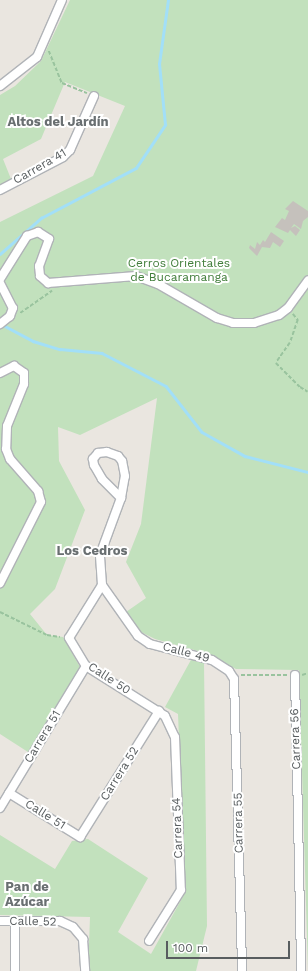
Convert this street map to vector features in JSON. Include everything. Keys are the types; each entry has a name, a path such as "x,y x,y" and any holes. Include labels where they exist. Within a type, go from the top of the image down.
{"street":[{"path":"0,86 27,67 37,57 62,0"},
{"name":"Carrera 41","path":"0,190 63,157 70,150 94,96"},
{"path":"0,279 27,236 38,232 49,240 39,262 40,276 48,283 63,284 124,275 136,276 158,284 217,318 234,323 268,320 288,308 308,280"},
{"path":"0,283 13,308 3,322"},
{"path":"0,374 14,366 24,373 24,384 6,433 6,449 13,464 38,491 41,502 0,583"},
{"path":"69,638 102,585 100,555 121,498 125,476 122,461 107,452 98,453 93,459 94,465 121,498"},
{"name":"Calle 49","path":"102,585 138,636 150,644 212,660 232,675"},
{"name":"Calle 50","path":"69,638 86,666 159,711"},
{"name":"Carrera 51","path":"0,808 86,666"},
{"name":"Carrera 55","path":"232,675 236,683 242,971"},
{"name":"Carrera 56","path":"295,675 301,971"},
{"name":"Carrera 52","path":"80,837 159,711"},
{"name":"Carrera 54","path":"149,942 180,890 175,736 170,723 159,711"},
{"name":"Calle 51","path":"9,793 80,837"},
{"name":"Calle 52","path":"0,921 60,921 73,927 83,939 85,971"},
{"path":"15,921 15,971"}],"path":[{"path":"45,41 62,84 94,96"},
{"path":"14,317 63,284"},
{"path":"288,308 298,320 290,343 276,363 300,387 308,392"},
{"path":"0,612 47,635 69,638"},
{"path":"232,675 295,675"}],"green space":[{"name":"Cerros Orientales de Bucaramanga","path":"70,0 308,0 308,971 299,670 236,669 205,653 155,639 141,632 126,612 146,598 126,562 141,524 157,398 80,435 58,427 59,461 85,510 55,589 30,614 47,635 63,637 80,667 28,752 0,734 0,222 93,176 125,106 65,82 41,139 3,159 11,179 0,185 0,95 15,86 41,61"},
{"path":"192,658 204,662 207,926 196,971 88,971 90,917 0,915 0,835 55,869 72,841 88,839 148,878 118,932 151,954 185,893 178,714 165,707"}],"building":[{"path":"293,201 308,211 308,217 303,221 301,229 294,224 291,228 295,226 300,230 296,236 290,230 288,233 275,227 282,218 285,220 289,211 285,209"},
{"path":"271,232 284,241 280,247 273,242 270,248 262,247 257,256 249,248 250,245 255,249 257,242 260,245 263,240 265,242"}],"waterway":[{"path":"0,254 41,218 136,168 165,125 159,64 168,0"},
{"path":"3,325 33,341 60,349 102,353 166,386 202,432 245,456 308,472"}],"district":[{"name":"Altos del Jardín","path":"58,122"},
{"name":"Los Cedros","path":"92,551"},
{"name":"Pan de Azúcar","path":"27,896"}]}
